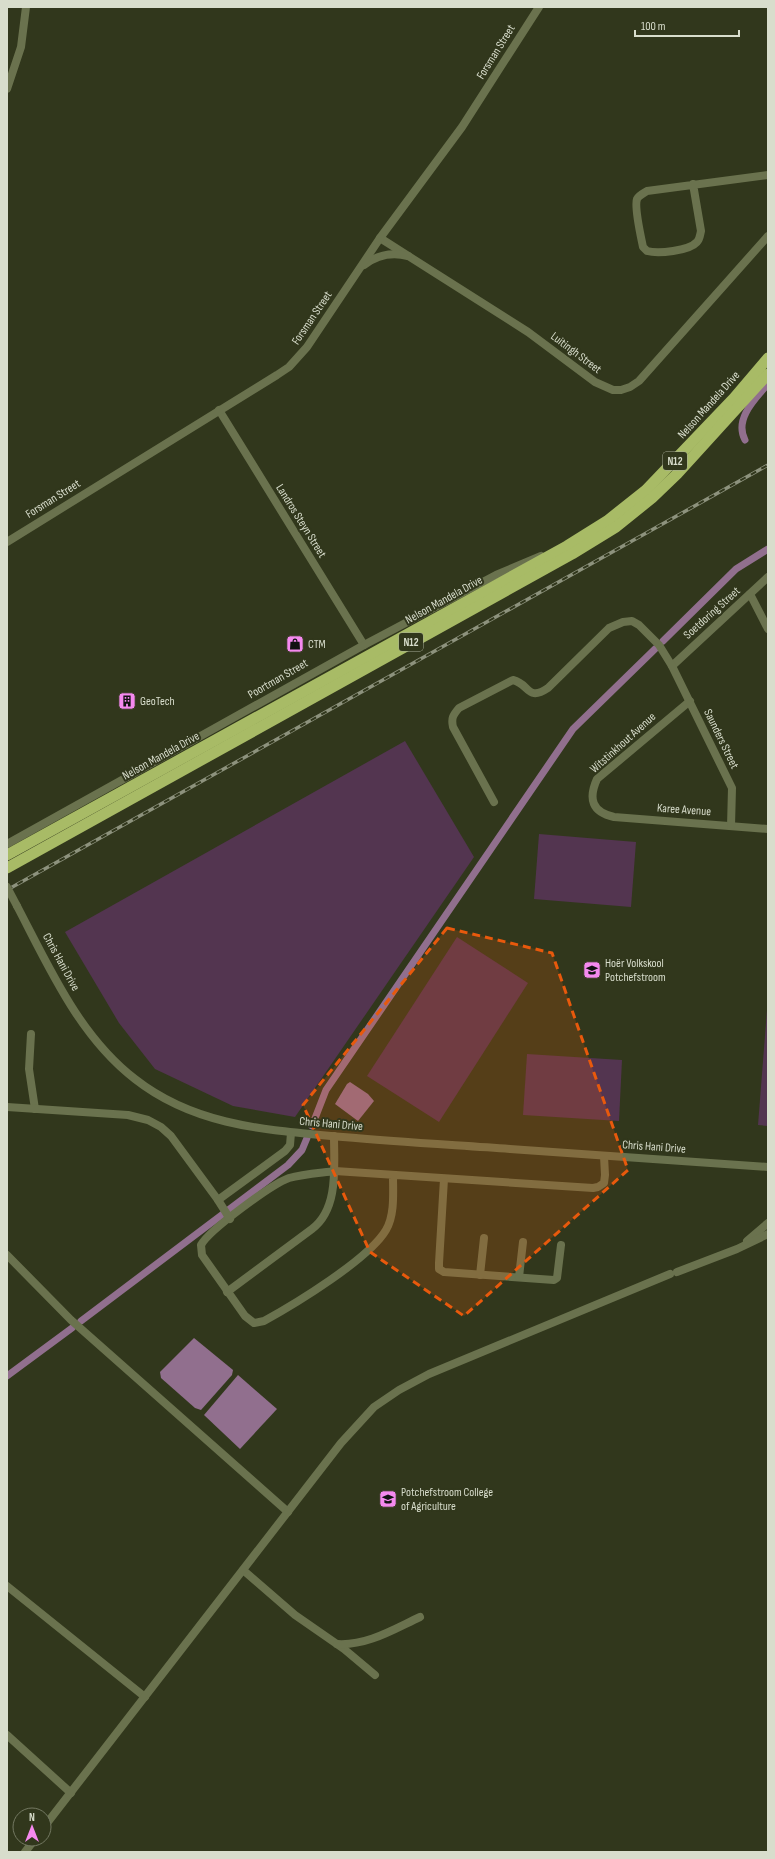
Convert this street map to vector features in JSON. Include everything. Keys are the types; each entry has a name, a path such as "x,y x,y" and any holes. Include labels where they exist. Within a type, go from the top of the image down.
{"highway":[{"name":"Nelson Mandela Drive","path":"7,855 567,546 607,522 646,490 734,398 768,358"},
{"name":"Nelson Mandela Drive","path":"7,868 572,554 616,527 678,474 768,374"}],"street":[{"path":"7,89 21,47 26,7"},
{"name":"Forsman Street","path":"7,542 277,375 299,357 380,238 462,128 539,7"},
{"path":"694,184 700,223 700,238 696,244 688,248 663,252 647,251 643,247 641,239 637,199 640,195 647,191 694,184 768,175"},
{"name":"Luitingh Street","path":"380,238 528,332 595,382 612,390 621,390 630,387 639,381 768,236"},
{"path":"360,268 373,259 384,255 397,254 408,256"},
{"name":"Landros Steyn Street","path":"219,410 364,645"},
{"name":"Poortman Street","path":"7,844 364,645 496,575 567,546"},
{"name":"Soetdoring Street","path":"672,666 768,577"},
{"path":"750,594 768,629"},
{"name":"Saunders Street","path":"494,802 453,727 451,720 453,714 459,708 512,680 518,681 530,693 535,694 541,692 548,688 610,628 623,622 632,621 640,625 659,645 672,666 732,788 733,797 730,826"},
{"name":"Witstinkhout Avenue","path":"599,811 594,805 592,796 597,779 690,701"},
{"name":"Karee Avenue","path":"599,811 604,815 614,817 768,829"},
{"name":"Chris Hani Drive","path":"7,887 45,959 76,1012 96,1042 114,1062 125,1071 157,1093 200,1114 222,1122 291,1133 409,1143 768,1167"},
{"path":"31,1034 28,1069 35,1109"},
{"path":"7,1107 128,1115 155,1123 171,1136 227,1214"},
{"path":"218,1200 285,1151 290,1145 291,1133"},
{"path":"227,1292 318,1224 328,1208 334,1171 334,1136"},
{"path":"393,1176 392,1210 387,1230 362,1256 271,1317 258,1323 249,1320 227,1292 202,1255 201,1249 204,1239 227,1214 289,1178 334,1171 444,1180 598,1187 604,1183 605,1179 604,1156"},
{"path":"444,1180 440,1269 444,1272 554,1280 557,1278 561,1245"},
{"path":"737,1249 768,1223"},
{"path":"52,1817 361,1420 384,1399 428,1374 457,1361 673,1273 737,1249 768,1234"},
{"path":"480,1275 484,1238"},
{"path":"519,1278 523,1242"},
{"path":"7,1255 71,1320 288,1512"},
{"path":"243,1570 295,1615 336,1644 375,1675"},
{"path":"7,1586 145,1697"},
{"path":"336,1644 350,1644 366,1641 420,1617"},
{"path":"7,1735 71,1793"}],"highlighted area":[{"path":"447,928 552,953 628,1170 464,1316 370,1252 303,1105"}],"shaded area":[{"path":"405,741 474,857 295,1117 233,1106 155,1069 119,1023 65,932"},
{"path":"539,834 636,842 631,907 534,899"},
{"path":"457,937 528,983 439,1122 367,1076"},
{"path":"768,1010 768,1126 758,1125"},
{"path":"527,1054 622,1060 619,1121 523,1115"},
{"path":"350,1082 368,1094 374,1101 358,1121 335,1104 347,1084"},
{"path":"194,1338 233,1370 232,1375 201,1410 195,1408 161,1378 160,1372"},
{"path":"238,1375 277,1409 240,1449 204,1415"}],"waterway":[{"path":"745,440 742,432 744,417 752,403 768,384"},
{"path":"663,641 736,569 768,549"},
{"path":"312,1126 326,1090 573,729 655,649"},
{"path":"81,1321 288,1165 302,1150 307,1138"},
{"path":"7,1376 72,1328"}],"railway":[{"path":"7,890 768,465"}],"place":[{"name":"CTM","path":"295,644"},
{"name":"GeoTech","path":"127,701"},
{"name":"Hoër Volkskool Potchefstroom","path":"592,970"},
{"name":"Potchefstroom College of Agriculture","path":"388,1499"}]}
